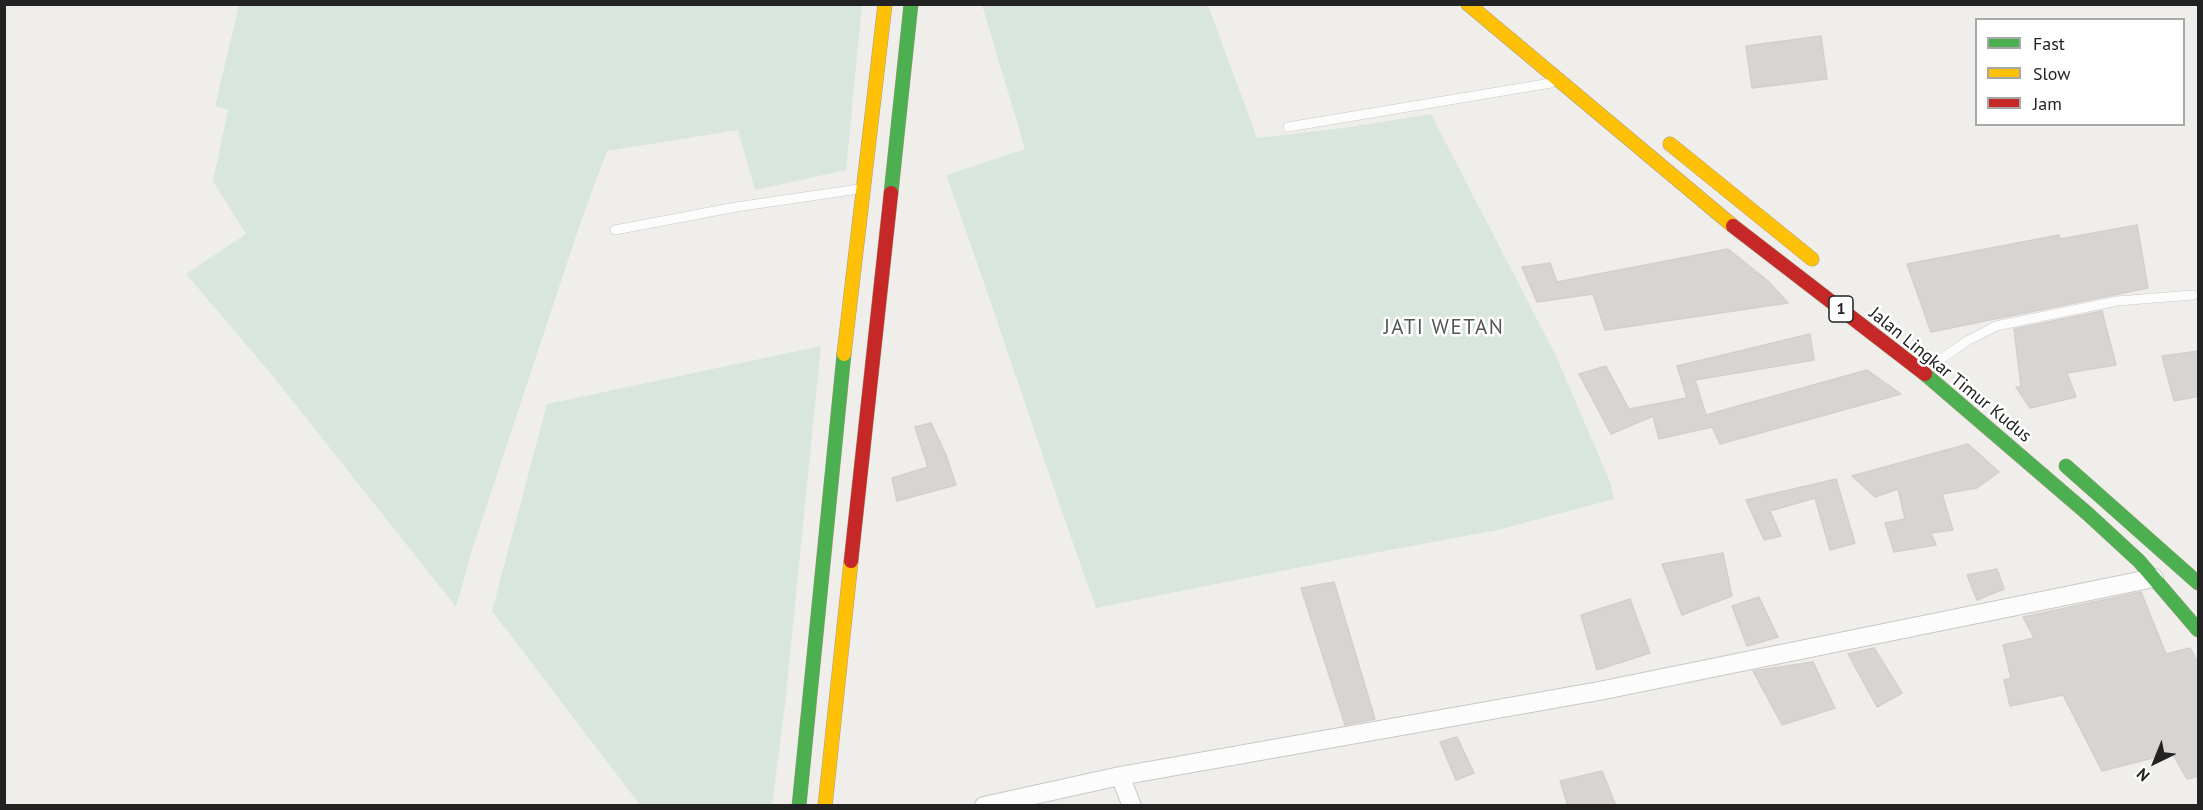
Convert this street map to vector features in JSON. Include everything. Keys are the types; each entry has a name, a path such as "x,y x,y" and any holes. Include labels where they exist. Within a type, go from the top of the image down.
{"main road":[{"path":"799,806 843,366 885,4"},
{"path":"825,806 911,4"},
{"name":"Jalan Lingkar Timur Kudus","path":"1468,4 1738,230 1926,375 2088,514 2139,561 2199,630"},
{"path":"1656,133 1820,265"},
{"path":"2057,458 2198,580"}],"street":[{"path":"984,806 1120,776 1599,690 2154,578"},
{"path":"1120,776 1132,806"}],"lane":[{"path":"1288,127 1560,82"},
{"path":"615,230 736,207 864,188"},
{"path":"1939,361 1967,341 1996,326 2117,301 2193,295"}],"shaded area":[{"path":"239,5 862,5 846,170 755,190 738,130 607,151 579,227 473,547 456,607 272,375 186,274 246,234 213,181 228,110 215,106"},
{"path":"982,5 1208,5 1257,138 1351,127 1431,114 1556,356 1611,484 1614,499 1498,530 1096,608 946,175 1025,149"},
{"path":"821,346 785,705 772,805 640,805 492,611 547,404"}],"building":[{"path":"1821,36 1827,79 1752,88 1746,46"},
{"path":"2137,225 2148,288 1931,332 1907,264 2059,235 2060,239"},
{"path":"1728,249 1768,281 1788,303 1605,330 1593,294 1537,302 1522,267 1550,263 1557,282"},
{"path":"2102,311 2116,365 2067,373 2076,397 2030,408 2016,387 2021,387 2014,329"},
{"path":"1810,334 1814,360 1695,380 1706,415 1867,370 1901,394 1720,444 1712,427 1659,439 1653,416 1611,434 1579,374 1606,366 1629,409 1687,398 1677,366"},
{"path":"2199,351 2199,396 2174,401 2162,356"},
{"path":"931,423 946,455 956,485 897,501 892,478 928,467 915,427"},
{"path":"1968,444 1999,472 1977,488 1942,494 1953,530 1931,533 1936,545 1894,552 1885,523 1905,519 1898,489 1875,497 1852,476"},
{"path":"1836,479 1855,543 1830,550 1815,498 1770,511 1781,536 1764,540 1746,500"},
{"path":"1723,553 1732,596 1682,615 1662,564"},
{"path":"1997,569 2004,589 1977,600 1967,575"},
{"path":"1334,582 1375,719 1345,725 1301,588"},
{"path":"2141,592 2166,654 2190,648 2199,664 2199,776 2187,779 2172,753 2102,771 2063,695 2010,706 2004,680 2011,678 2003,645 2034,638 2023,617"},
{"path":"1759,597 1778,637 1747,646 1732,606"},
{"path":"1630,599 1650,653 1597,670 1581,615"},
{"path":"1874,648 1902,693 1877,707 1848,654"},
{"path":"1813,662 1835,708 1782,725 1753,671"},
{"path":"1457,737 1474,773 1456,780 1440,742"},
{"path":"1602,771 1616,806 1568,806 1560,781"}],"traffic: fast":[{"path":"891,193 911,4"},
{"path":"799,806 844,354"},
{"path":"1925,374 2088,514 2139,561 2198,630"},
{"path":"2066,466 2198,583"}],"traffic: slow":[{"path":"844,354 885,4"},
{"path":"1468,4 1733,226"},
{"path":"1670,144 1812,259"},
{"path":"825,806 851,561"}],"traffic: jam":[{"path":"851,561 891,193"},
{"path":"1733,226 1925,374"}],"district":[{"name":"JATI WETAN","path":"1444,328"}]}
